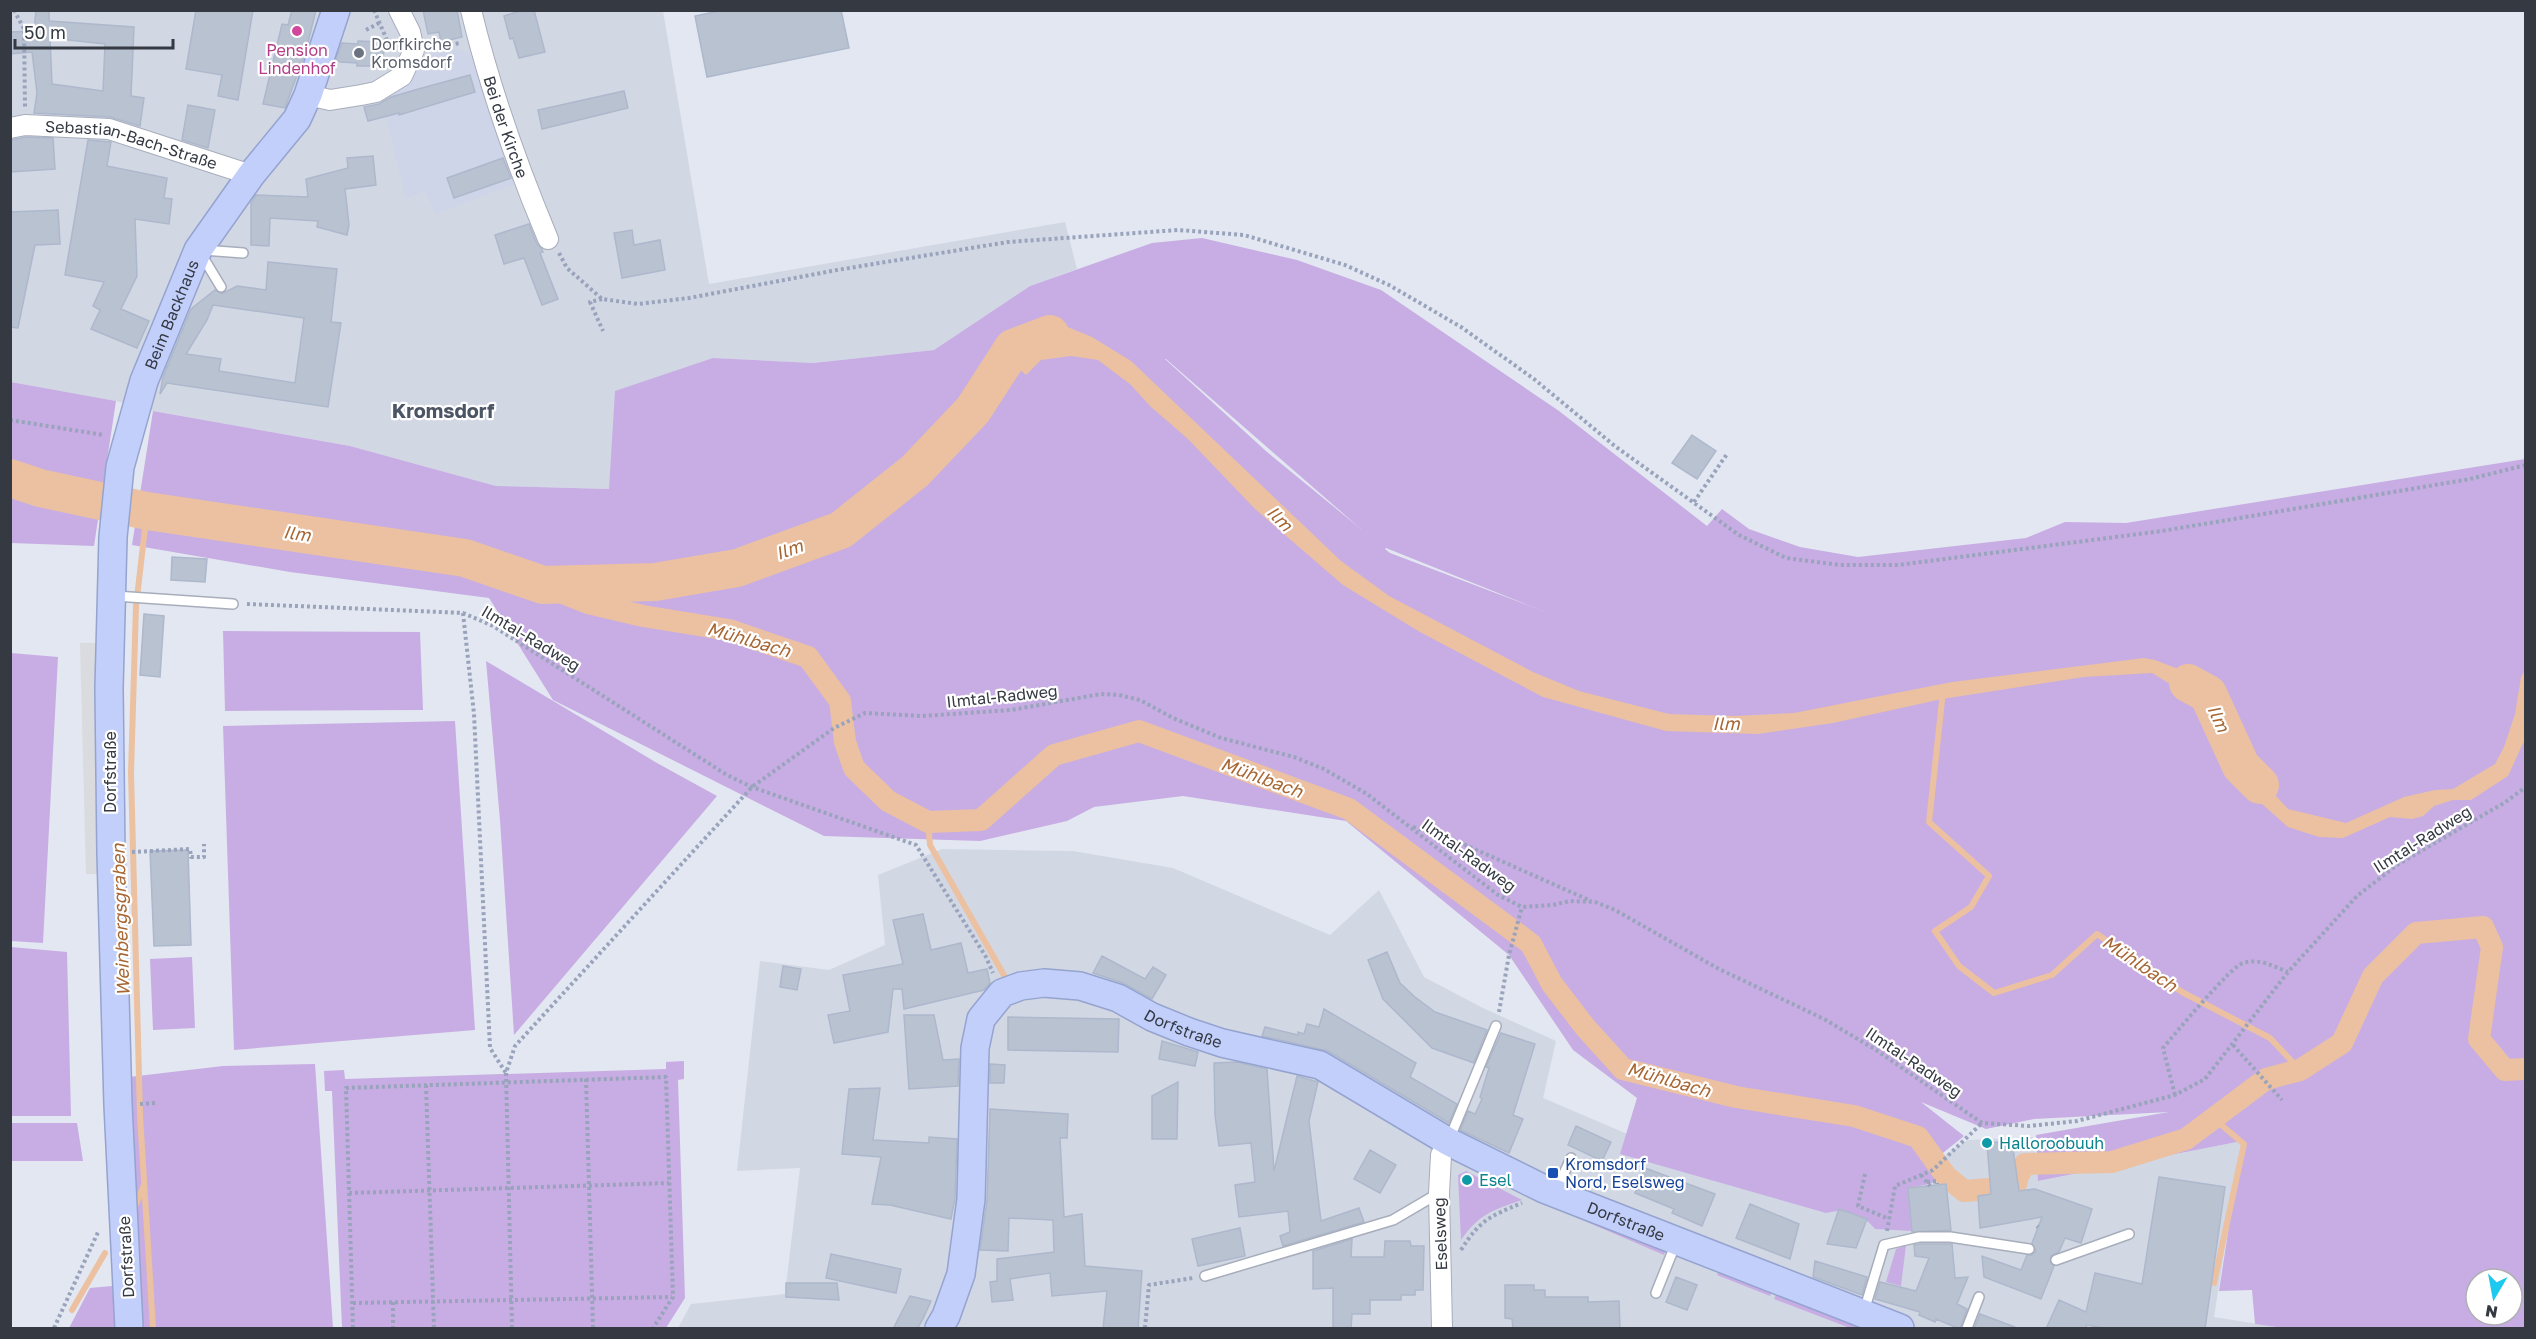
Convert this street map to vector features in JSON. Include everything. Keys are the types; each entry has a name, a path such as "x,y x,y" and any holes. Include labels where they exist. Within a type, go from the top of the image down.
{"street":[{"path":"251,175 297,119 308,95 336,10"},
{"path":"308,95 330,100 376,92 402,76 414,50 410,32 399,10"},
{"name":"Bei der Kirche","path":"471,10 482,54 521,174 549,239"},
{"name":"Sebastian-Bach-Straße","path":"18,127 109,129 251,175"},
{"name":"Beim Backhaus","path":"120,467 144,381 198,250 251,175"},
{"name":"Dorfstraße","path":"120,467 113,537 118,596 109,688 118,1105 129,1329"},
{"name":"Dorfstraße","path":"1002,993 1020,986 1044,983 1080,986 1118,998 1152,1017 1222,1043 1320,1065 1542,1197 1677,1241 1900,1329"},
{"path":"939,1329 961,1274 968,1220 975,1047 981,1019 1002,993"},
{"name":"Eselsweg","path":"1442,1329 1439,1193 1441,1155 1449,1142"}],"lane":[{"path":"198,250 243,253"},
{"path":"198,250 221,287"},
{"path":"118,596 232,604"},
{"path":"1449,1142 1497,1026"},
{"path":"1542,1197 1571,1158"},
{"path":"1205,1276 1394,1220 1439,1193"},
{"path":"2056,1260 2129,1234"},
{"path":"1864,1314 1884,1245 1919,1237 1950,1237 2029,1249"},
{"name":"Dorfstraße","path":"1656,1293 1677,1241"},
{"path":"1967,1329 1979,1297"}],"path":[{"path":"14,10 24,29 18,127"},
{"path":"374,10 389,45"},
{"path":"366,30 379,23"},
{"path":"414,50 460,43 482,54"},
{"path":"603,331 590,302 602,298 638,304 689,298 837,270 1008,242 1178,230 1244,236 1345,265 1389,285 1461,327 1534,380 1616,447 1739,535 1786,558 1840,565 1898,565 2162,531 2470,479 2526,465"},
{"path":"549,239 567,268 602,298"},
{"path":"10,420 95,434 129,437"},
{"path":"1694,502 1727,454"},
{"name":"Ilmtal-Radweg","path":"232,604 463,613 493,626 726,775 752,787 916,845 986,957 1002,993"},
{"path":"463,613 474,714 490,1048 506,1073"},
{"name":"Ilmtal-Radweg","path":"752,787 834,728 865,713 922,716 1011,710 1101,694 1140,700 1173,718 1221,738 1294,757 1324,769 1367,794 1498,896 1522,907 1553,905 1570,901 1595,902 1645,926 1737,978 1824,1019 1876,1050 1982,1123"},
{"path":"512,1329 506,1073 515,1046 752,787"},
{"name":"Ilmtal-Radweg","path":"2233,1045 2288,972 2336,918 2373,884 2397,865 2504,803 2526,787"},
{"path":"1408,826 1452,839 1595,902"},
{"path":"138,852 190,849 191,857 204,857 204,844"},
{"path":"1497,1026 1509,955 1522,907"},
{"path":"2175,1095 2163,1048 2220,983 2241,963 2266,962 2288,972"},
{"path":"1884,1245 1895,1186 1933,1170 1982,1123 2029,1126 2077,1121 2175,1095 2205,1079 2233,1045 2282,1100"},
{"path":"353,1329 346,1088 666,1077 673,1297 653,1329"},
{"path":"586,1079 593,1329"},
{"path":"426,1085 434,1329"},
{"path":"1866,1174 1858,1206 1889,1219"},
{"path":"1921,1175 1928,1184 1937,1181 1937,1184"},
{"path":"349,1193 669,1183"},
{"path":"1456,1255 1469,1235 1480,1224 1495,1214 1542,1197"},
{"path":"54,1329 102,1222"},
{"path":"1145,1329 1149,1285 1205,1276"},
{"path":"353,1303 673,1297"},
{"path":"393,1302 393,1329"}],"shaded area":[{"path":"10,11 663,11 709,284 1065,222 1077,269 1030,286 934,350 813,363 713,358 610,489 496,486 350,446 153,411 116,401 11,382"},
{"path":"456,49 475,57 517,183 435,214 425,191 406,199 381,96 416,62 428,54"},
{"path":"1202,238 1297,260 1381,290 1559,411 1707,526 1722,509 1749,529 1800,547 1858,557 2026,538 2065,522 2126,523 2525,459 2525,1328 2284,1328 2255,1324 2252,1290 2219,1291 2242,1141 2038,1181 2036,1135 2169,1112 2034,1119 1986,1129 1921,1102 1964,1136 1928,1165 1938,1180 1908,1188 1912,1231 1875,1229 1865,1219 1853,1214 1840,1211 1826,1213 1620,1154 1637,1098 1573,1050 1509,955 1346,821 1183,796 1094,807 1067,821 980,841 824,836 553,700 489,598 290,572 132,545 153,411 350,446 496,486 609,489 615,391 713,358 813,363 934,350 1030,286 1152,243","holes":["1166,359 1361,529 1267,452","1386,548 1543,611 1390,553"]},
{"path":"11,382 116,401 94,546 11,543"},
{"path":"223,631 420,632 423,710 225,711"},
{"path":"80,643 97,643 102,874 86,874"},
{"path":"11,653 58,657 43,943 11,941"},
{"path":"486,661 717,796 514,1035 500,820"},
{"path":"455,721 475,1030 234,1050 223,726"},
{"path":"942,849 1073,851 1173,868 1330,935 1379,890 1424,977 1483,1008 1556,1041 1543,1098 1674,1154 1928,1166 1968,1140 2033,1137 2039,1181 2242,1141 2214,1317 2284,1328 678,1328 691,1304 785,1294 800,1168 737,1171 760,961 829,970 885,945 878,875"},
{"path":"11,947 67,952 71,1116 11,1116"},
{"path":"192,957 195,1028 153,1030 150,959"},
{"path":"684,1061 684,1079 678,1080 685,1298 666,1328 342,1328 332,1091 325,1091 324,1071 344,1070 345,1079 666,1069 666,1062"},
{"path":"315,1064 333,1328 140,1328 129,1077 223,1066"},
{"path":"11,1123 77,1123 83,1161 11,1161"},
{"path":"1466,1171 1522,1200 1487,1214 1474,1224 1461,1240 1458,1175"},
{"path":"1559,1210 1584,1216 1667,1246 1664,1255"},
{"path":"1906,1245 1901,1286 1886,1282 1896,1249"},
{"path":"1721,1267 1773,1289 1770,1296 1717,1275"},
{"path":"112,1286 116,1328 69,1328 90,1288"},
{"path":"1778,1290 1865,1328 1850,1328 1774,1299"}],"water":[{"path":"1058,323 1092,337 1131,361 1341,561 1389,596 1533,672 1579,691 1669,714 1734,716 1794,713 1952,682 2144,658 2186,672 2206,688 2240,731 2240,754 2288,809 2346,823 2404,797 2435,790 2453,789 2495,764 2504,747 2515,714 2521,677 2525,670 2525,739 2508,776 2471,800 2453,800 2434,806 2423,816 2412,819 2390,817 2343,838 2319,837 2288,827 2262,804 2231,754 2230,730 2206,706 2152,673 2084,677 1942,699 1833,723 1758,734 1666,731 1543,697 1420,632 1343,585 1255,509 1188,439 1151,407 1131,385 1098,360 1071,356 1041,360 1026,375 1001,354 1015,340"}],"building":[{"path":"36,10 49,10 49,21 134,27 131,96 144,98 140,126 110,117 34,113 37,93 32,52 10,54 10,32 34,31","holes":["50,38 105,44 103,91 52,84"]},
{"path":"196,10 253,10 238,100 218,96 222,75 186,69"},
{"path":"292,10 316,10 306,51 285,108 263,104 282,24 288,25"},
{"path":"423,10 457,10 462,37 441,42 439,32 428,34"},
{"path":"523,10 534,10 545,52 519,58 513,38 510,39 504,16"},
{"path":"723,10 841,10 849,48 707,77 695,16"},
{"name":"Dorfkirche Kromsdorf","path":"358,41 384,42 383,66 357,66 357,63 340,62 336,59 342,43 358,44"},
{"path":"470,75 475,92 399,115 399,113 368,121 364,107"},
{"path":"624,91 628,108 542,129 538,110"},
{"path":"188,105 215,110 208,148 182,140"},
{"path":"26,137 53,138 55,169 10,172 10,140"},
{"path":"88,140 111,142 107,166 167,178 164,198 172,199 169,224 135,219 137,276 121,309 149,321 137,348 91,329 100,310 93,306 104,282 65,275"},
{"path":"373,156 376,185 345,189 349,225 347,235 317,227 318,221 270,218 269,246 251,245 251,203 256,195 308,197 306,179 348,168 347,158"},
{"path":"503,158 511,178 454,198 447,178"},
{"path":"58,210 60,244 35,245 18,328 10,327 10,212"},
{"path":"529,224 537,244 542,249 543,252 540,253 558,299 542,305 524,258 504,264 495,235"},
{"path":"632,230 634,245 660,240 665,270 622,278 614,233"},
{"path":"268,262 337,269 331,322 341,323 328,407 167,383 160,394 163,377 191,309 215,290 222,294 237,286 266,290","holes":["213,305 304,318 295,383 219,371 221,359 186,354 207,320"]},
{"path":"1692,435 1716,451 1697,479 1672,463"},
{"path":"172,557 207,559 205,582 171,580"},
{"path":"144,614 164,616 160,677 140,675"},
{"path":"188,850 191,945 154,946 150,851"},
{"path":"923,914 931,950 961,943 968,973 987,969 990,983 984,990 904,1009 902,989 893,989 888,1032 834,1043 828,1015 850,1011 843,975 903,964 893,920"},
{"path":"1387,952 1400,983 1415,997 1435,1012 1487,1030 1474,1063 1432,1048 1383,999 1368,960"},
{"path":"1102,956 1145,979 1153,967 1166,975 1152,999 1123,983 1093,973"},
{"path":"783,966 801,969 797,990 780,987"},
{"path":"1324,1009 1416,1063 1410,1077 1457,1104 1449,1123 1328,1051 1262,1036 1265,1027 1298,1035 1298,1032 1304,1034 1307,1024 1319,1027"},
{"path":"904,1015 934,1015 943,1060 959,1059 958,1086 909,1089"},
{"path":"1008,1017 1119,1019 1118,1052 1008,1050"},
{"path":"1501,1033 1535,1044 1513,1115 1523,1119 1509,1153 1460,1130 1468,1111 1475,1114 1482,1099 1480,1097 1489,1068 1486,1067"},
{"path":"1162,1041 1198,1052 1195,1066 1159,1059"},
{"path":"1237,1062 1267,1069 1274,1171 1297,1076 1318,1082 1309,1121 1321,1221 1359,1208 1364,1222 1283,1246 1280,1236 1290,1232 1288,1211 1239,1217 1235,1185 1255,1182 1251,1143 1219,1146 1215,1115 1214,1063"},
{"path":"990,1064 1005,1065 1004,1083 990,1083"},
{"path":"1178,1082 1177,1139 1152,1139 1152,1096"},
{"path":"880,1088 873,1140 929,1143 929,1137 957,1139 955,1198 951,1219 890,1205 872,1204 881,1157 842,1154 849,1089"},
{"path":"990,1109 1068,1114 1067,1138 1060,1138 1064,1217 1082,1214 1085,1266 1142,1271 1138,1329 1103,1329 1107,1291 1052,1296 1050,1273 1010,1279 1013,1300 992,1302 990,1282 997,1281 997,1259 1054,1252 1053,1220 1009,1218 1008,1251 980,1250 987,1200"},
{"path":"1576,1126 1611,1142 1602,1161 1568,1145"},
{"path":"2012,1141 2019,1191 2035,1189 2092,1209 2081,1243 2065,1238 2059,1252 2051,1256 2050,1262 2054,1266 2041,1299 1984,1277 1982,1256 2021,1270 2027,1255 2032,1255 2036,1251 2032,1243 2042,1217 1980,1228 1978,1196 1991,1194 1987,1143"},
{"path":"1370,1150 1396,1165 1380,1193 1354,1179"},
{"path":"1645,1168 1715,1194 1702,1226 1672,1213 1674,1209 1635,1193"},
{"path":"2159,1177 2225,1187 2205,1329 2110,1329 2087,1325 2085,1329 2046,1329 2059,1300 2086,1312 2095,1273 2142,1284"},
{"path":"1946,1184 1951,1230 1912,1232 1908,1188"},
{"path":"1750,1204 1799,1224 1790,1259 1736,1238"},
{"path":"1839,1209 1867,1219 1856,1248 1827,1244"},
{"path":"1240,1228 1245,1256 1198,1266 1192,1239"},
{"path":"1352,1239 1351,1257 1384,1257 1385,1241 1410,1241 1411,1246 1424,1246 1423,1290 1415,1290 1415,1295 1401,1295 1401,1300 1370,1300 1370,1314 1352,1314 1351,1328 1333,1329 1333,1288 1313,1289 1313,1251"},
{"path":"1952,1244 1955,1278 1968,1277 1957,1304 1967,1309 1960,1329 1936,1319 1935,1322 1919,1315 1920,1312 1875,1299 1880,1282 1916,1291 1929,1258 1915,1256 1914,1245"},
{"path":"831,1254 901,1269 896,1293 826,1278"},
{"path":"1815,1261 1867,1277 1862,1295 1813,1277"},
{"path":"1676,1277 1697,1285 1687,1310 1666,1302"},
{"path":"786,1283 837,1283 839,1300 786,1297"},
{"path":"1505,1285 1534,1285 1534,1290 1545,1290 1545,1297 1588,1297 1588,1302 1619,1301 1620,1329 1513,1329 1512,1319 1505,1318"},
{"path":"910,1296 931,1301 923,1319 917,1329 893,1329"},
{"path":"1980,1314 2015,1327 2015,1329 1974,1329"}],"waterway":[{"name":"Ilm","path":"10,478 40,488 147,511 465,558 543,585 655,582 737,568 841,530 915,471 973,410 1013,348 1050,334"},
{"name":"Weinbergsgraben","path":"147,511 136,606 131,773 140,1115 153,1328"},
{"name":"Mühlbach","path":"543,585 588,603 643,616 729,630 808,657 840,701 845,742 854,768 888,801 928,822 981,820 1054,755 1139,731 1349,809 1531,944 1552,984 1585,1027 1623,1069 1736,1097 1854,1116 1918,1137 1946,1176 1964,1191 1990,1189"},
{"name":"Ilm","path":"2188,683 2208,694 2241,766 2260,785"},
{"name":"Mühlbach","path":"1943,691 1929,822 1989,876 1971,907 1935,931 1959,966 1994,993 2052,975 2097,934 2182,992 2270,1038 2300,1070"},
{"path":"928,822 930,845 1005,977"},
{"name":"Mühlbach","path":"2009,1190 2016,1184 2025,1164 2112,1162 2186,1139 2266,1079 2300,1070 2342,1043 2373,976 2416,933 2483,927 2492,947 2479,1039 2505,1070 2526,1069"},
{"path":"2213,1118 2244,1144 2214,1283"},
{"path":"136,1204 144,1185"},
{"path":"72,1310 105,1253"}],"place":[{"name":"Pension Lindenhof","path":"297,31"},
{"name":"Dorfkirche Kromsdorf","path":"359,53"},
{"name":"Halloroobuuh","path":"1987,1143"},
{"name":"Kromsdorf Nord, Eselsweg","path":"1553,1173"},
{"name":"Esel","path":"1467,1180"}],"district":[{"name":"Kromsdorf","path":"443,410"}]}
